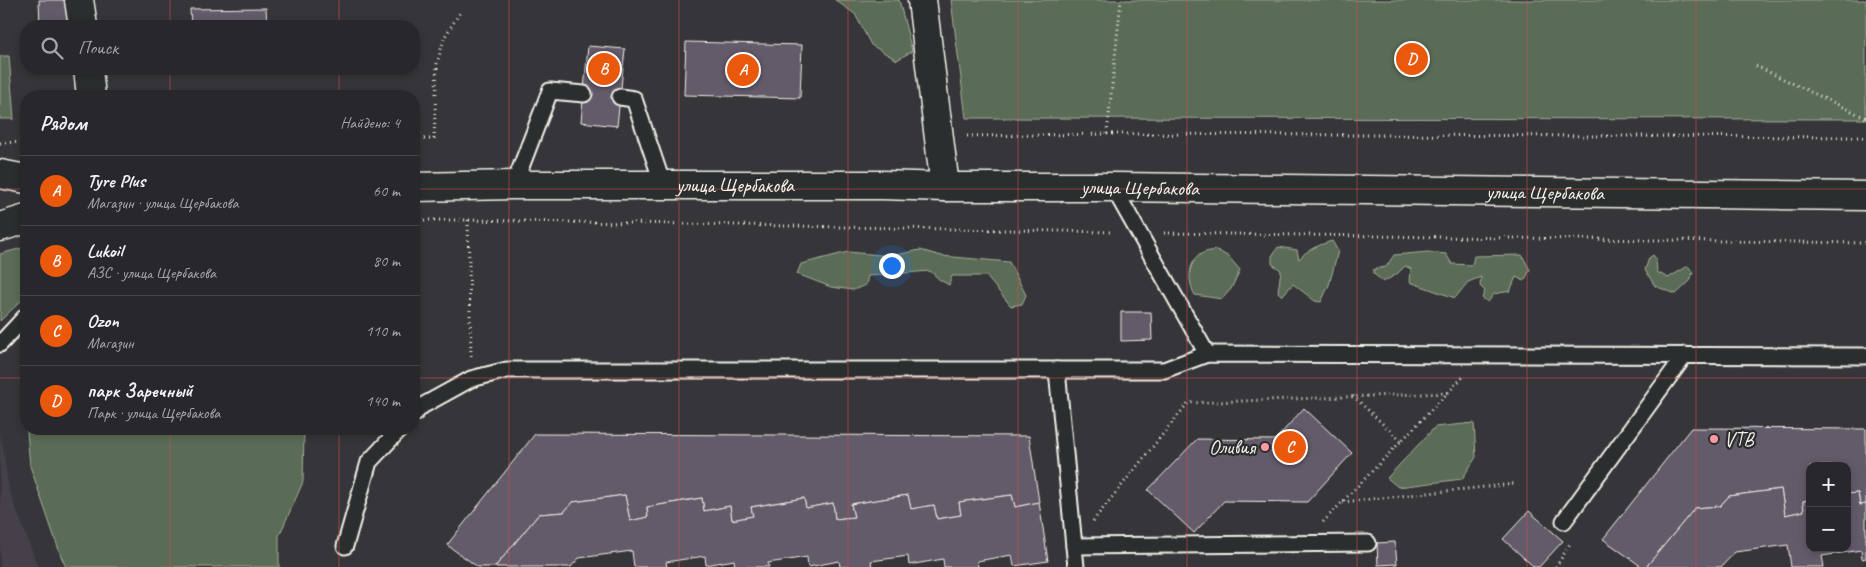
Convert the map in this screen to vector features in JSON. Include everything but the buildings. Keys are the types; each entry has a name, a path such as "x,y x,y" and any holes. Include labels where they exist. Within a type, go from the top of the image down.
{"main road":[{"path":"80,0 82,20"},
{"path":"922,0 945,187"},
{"path":"89,75 90,90"},
{"path":"0,174 20,178"},
{"name":"улица Щербакова","path":"420,187 663,184 882,185 1866,196"},
{"path":"0,193 20,189"},
{"path":"0,227 20,221"}],"lane":[{"path":"514,185 550,91 584,94"},
{"path":"620,97 634,99 663,184"},
{"path":"1113,187 1207,354"},
{"path":"0,344 20,322"},
{"path":"420,408 471,379 507,370 1164,370 1207,354 1866,356"},
{"path":"1564,521 1684,355"},
{"path":"1057,370 1076,567"},
{"path":"344,546 369,462 394,435"},
{"path":"1074,546 1368,543"}],"path":[{"path":"1107,134 1121,0"},
{"path":"420,139 434,138 437,64 444,38 462,11"},
{"path":"1756,66 1866,118"},
{"path":"940,136 1107,134 1866,137"},
{"path":"0,143 20,142"},
{"path":"420,220 1139,233 1866,242"},
{"path":"468,220 471,379"},
{"path":"1302,544 1484,355"},
{"path":"1074,546 1188,403 1448,393"},
{"path":"1353,396 1401,441"},
{"path":"1342,502 1514,484"}],"shaded area":[{"path":"0,429 9,490 38,567 0,567"}],"green space":[{"path":"835,0 899,0 912,51 897,60 871,45 855,14"},
{"path":"951,0 1866,0 1866,119 966,118"},
{"path":"0,56 9,56 14,119 0,119"},
{"path":"1332,241 1338,251 1329,285 1321,302 1315,301 1293,284 1282,296 1278,292 1281,270 1272,264 1272,256 1278,247 1297,250 1299,259 1314,248"},
{"path":"20,249 20,302 0,321 0,254"},
{"path":"920,250 942,256 1009,262 1026,295 1022,304 1011,306 986,276 952,276 949,285 930,271 868,276 866,285 853,290 831,287 797,274 801,264 848,252 891,256"},
{"path":"1217,250 1229,257 1240,270 1231,289 1222,299 1195,295 1190,279 1193,263 1203,253"},
{"path":"1428,252 1446,254 1452,264 1472,265 1474,256 1522,255 1530,270 1524,281 1516,277 1510,291 1494,294 1488,302 1482,298 1485,291 1480,286 1481,277 1468,282 1455,298 1410,282 1411,269 1405,266 1397,274 1383,282 1373,273 1374,269 1386,267 1394,255"},
{"path":"1653,255 1656,259 1657,272 1668,278 1688,266 1693,272 1690,281 1676,294 1655,286 1645,270 1649,258"},
{"path":"1474,423 1476,457 1462,479 1398,487 1387,478 1435,427"},
{"path":"27,435 304,435 303,482 279,536 279,567 66,567 30,466"}],"place":[{"name":"парк Заречный","path":"1412,59"},
{"name":"Lukoil","path":"604,69"},
{"name":"Tyre Plus","path":"743,70"},
{"name":"VTB","path":"1714,439"},
{"name":"Оливия","path":"1265,447"},
{"name":"Ozon","path":"1290,447"}]}
